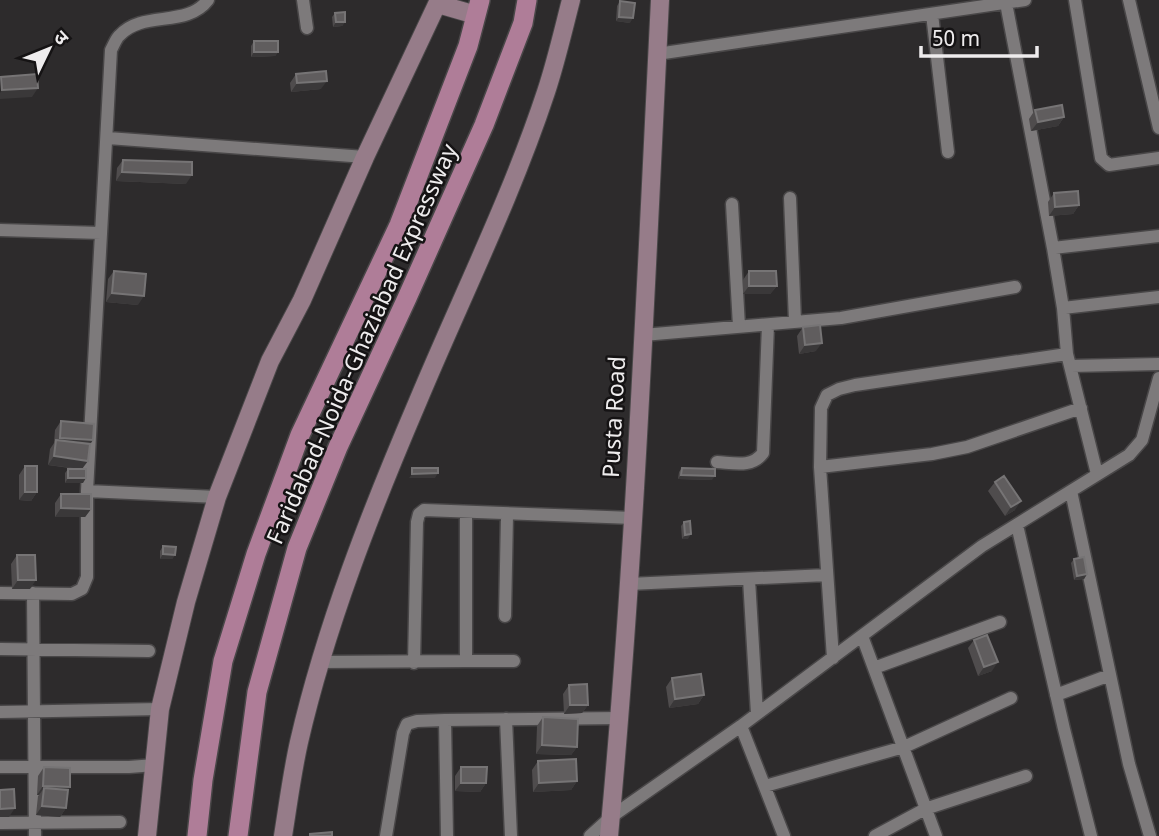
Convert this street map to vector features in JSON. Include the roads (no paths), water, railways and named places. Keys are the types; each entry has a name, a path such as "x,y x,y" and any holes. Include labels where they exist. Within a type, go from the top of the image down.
{"main road":[{"name":"Faridabad-Noida-Ghaziabad Expressway","path":"238,836 257,692 297,548 338,447 484,125 523,23 527,0"},
{"name":"Faridabad-Noida-Ghaziabad Expressway","path":"197,836 223,662 256,554 300,435 399,225 468,46 478,7"}],"street":[{"path":"0,593 72,594 82,589 87,576 87,491 111,50 120,34 137,23 190,14 208,0"},
{"path":"303,0 307,28"},
{"path":"283,836 298,745 321,662 365,534 531,133 547,90 571,0"},
{"name":"Pusta Road","path":"609,836 629,584 660,0"},
{"path":"657,54 1025,0"},
{"path":"1075,0 1101,158 1109,165 1159,158"},
{"path":"1129,0 1159,128"},
{"path":"147,836 160,709 186,602 217,497 270,361 302,300 439,2 478,7"},
{"path":"1006,3 1053,248 1069,360 1097,474"},
{"path":"932,13 948,152"},
{"path":"108,138 365,158"},
{"path":"790,198 794,321"},
{"path":"732,204 739,326"},
{"path":"0,230 101,233"},
{"path":"1053,248 1159,236"},
{"path":"643,335 841,317 1015,287"},
{"path":"1063,308 1159,297"},
{"path":"717,461 749,464 757,461 763,453 768,325"},
{"path":"832,657 820,467 821,408 828,395 839,389 1069,360 1159,364"},
{"path":"590,836 611,817 741,726 982,546 1129,455 1142,440 1159,379"},
{"path":"820,467 932,454 967,447 1081,408"},
{"path":"87,491 217,497"},
{"path":"1071,491 1129,764 1150,836"},
{"path":"414,663 419,514 433,509 466,514 633,518"},
{"path":"466,514 466,662"},
{"path":"505,616 507,515"},
{"path":"1017,525 1091,836"},
{"path":"629,584 827,575"},
{"path":"749,579 757,714"},
{"path":"33,593 35,830"},
{"path":"874,668 1000,622"},
{"path":"862,636 936,836"},
{"path":"0,649 149,651"},
{"path":"321,662 514,662"},
{"path":"1056,695 1110,676"},
{"path":"765,786 904,747 1011,698"},
{"path":"0,712 160,709"},
{"path":"386,836 403,733 407,724 444,720 620,718"},
{"path":"506,719 511,836"},
{"path":"444,720 447,836"},
{"path":"741,726 784,836"},
{"path":"0,767 155,765"},
{"path":"875,836 925,809 1026,776"},
{"path":"0,823 35,830 120,822"}]}
